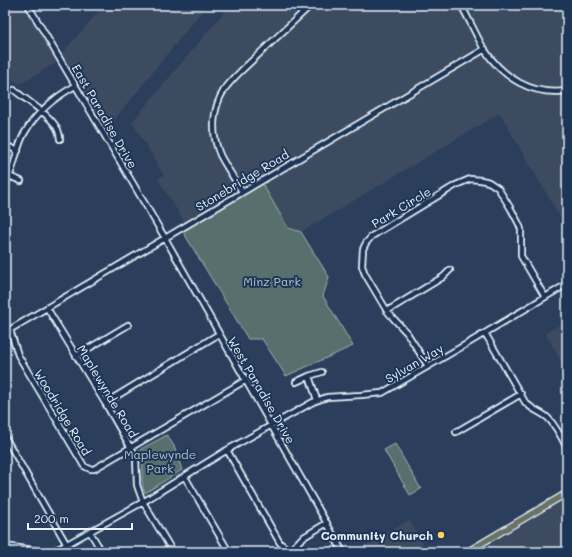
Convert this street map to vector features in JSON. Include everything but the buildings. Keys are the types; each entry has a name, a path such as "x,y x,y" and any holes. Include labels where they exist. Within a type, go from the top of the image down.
{"main road":[{"path":"470,551 567,493"}],"street":[{"name":"East Paradise Drive","path":"28,5 164,238"},
{"path":"242,192 221,155 215,137 215,113 219,101 224,91 235,77 311,5"},
{"path":"461,5 484,49 507,75 530,88 546,91 567,91"},
{"name":"Stonebridge Road","path":"11,328 484,49"},
{"path":"5,186 25,134 41,111 51,102 75,86"},
{"path":"14,90 54,123 60,139"},
{"path":"5,145 18,151"},
{"path":"9,176 21,181"},
{"name":"Park Circle","path":"428,366 408,333 387,311 365,274 362,266 363,250 366,243 372,236 456,185 470,179 489,182 498,188 521,229 521,256 545,296"},
{"name":"West Paradise Drive","path":"164,238 343,552"},
{"path":"387,311 443,277 450,270"},
{"name":"Sylvan Way","path":"5,546 47,552 67,545 144,502 226,450 313,402 327,397 361,396 382,393 567,284"},
{"name":"Maplewynde Road","path":"47,308 136,457 137,485 144,502 173,552"},
{"path":"76,356 128,325"},
{"name":"Woodridge Road","path":"11,328 11,333 18,355 84,466 90,469 94,469 131,448 246,380"},
{"path":"485,333 520,394 528,405 548,418 567,448"},
{"path":"105,403 219,334"},
{"path":"296,382 322,372"},
{"path":"309,376 317,400"},
{"path":"456,432 520,394"},
{"path":"5,437 67,545"},
{"path":"226,450 280,543 289,552 302,538 327,523"},
{"path":"185,477 229,552"},
{"path":"90,532 102,552"}],"shaded area":[{"path":"5,5 26,5 59,61 20,84 5,75"},
{"path":"104,5 207,5 105,131 61,55"},
{"path":"230,5 567,5 567,229 500,113 301,232 288,228 259,179 185,223 158,179 164,175 132,122"},
{"path":"567,321 567,371 545,333"},
{"path":"567,498 567,552 478,552 513,530"},
{"path":"409,520 428,552 354,552 385,534"}],"green space":[{"name":"Minz Park","path":"262,183 288,228 301,232 329,277 323,296 353,346 286,376 262,339 248,339 182,230"},
{"name":"Maplewynde Park","path":"167,435 174,446 182,470 145,493 142,483 143,464 139,453 141,449"},
{"path":"395,444 421,489 410,495 384,450"}],"place":[{"name":"Community Church","path":"441,535"}]}
